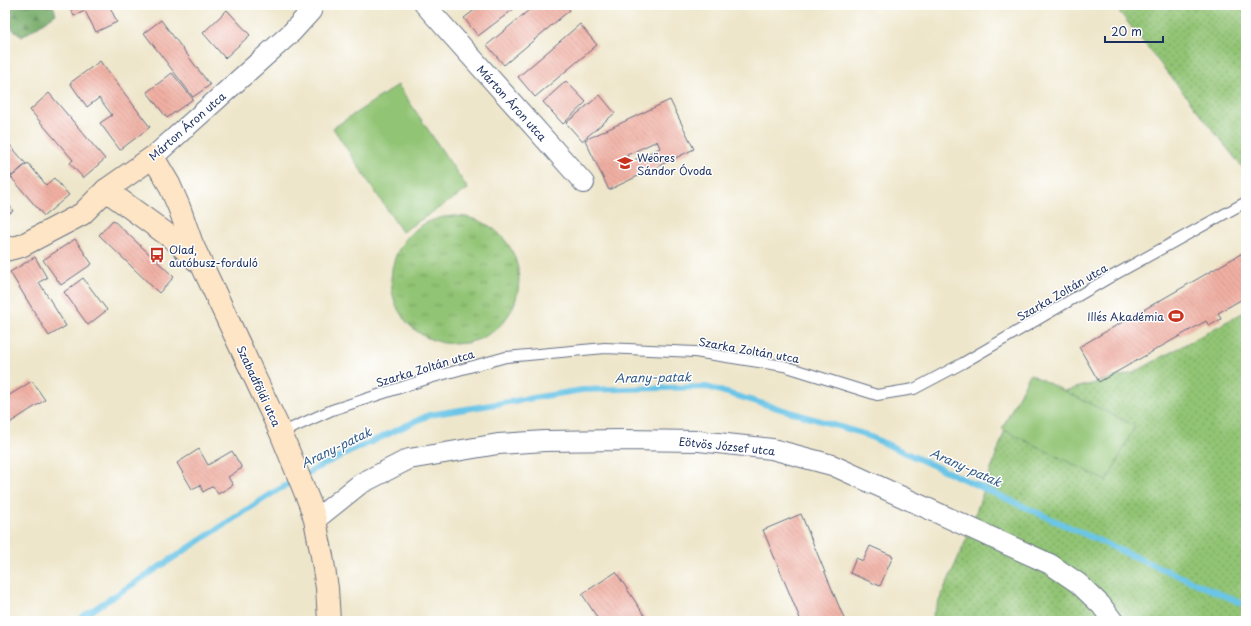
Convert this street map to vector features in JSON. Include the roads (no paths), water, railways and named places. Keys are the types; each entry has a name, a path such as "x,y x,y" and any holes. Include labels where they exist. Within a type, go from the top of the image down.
{"street":[{"name":"Márton Áron utca","path":"5,250 21,246 82,214 106,190 153,157 292,32 311,10 313,5"},
{"name":"Márton Áron utca","path":"425,5 584,183"},
{"name":"Szabadföldi utca","path":"153,157 172,190 192,244 281,433 313,512 327,588 329,621"},
{"name":"Szabadföldi utca","path":"106,190 176,241 205,269"},
{"name":"Eötvös József utca","path":"313,512 360,484 409,459 498,444 544,440 622,440 699,442 772,449 832,466 1050,564 1078,583 1101,605 1113,621"}],"lane":[{"name":"Szarka Zoltán utca","path":"281,433 332,410 430,378 506,357 605,348 695,352 784,366 876,395 914,389 1246,202"}],"waterway":[{"name":"Arany-patak","path":"76,621 276,491 326,463 429,415 582,390 707,387 864,434 1124,552 1246,605"}],"place":[{"name":"Weöres Sándor Óvoda","path":"625,163"},
{"name":"Olad, autóbusz-forduló","path":"157,255"},
{"name":"Illés Akadémia","path":"1176,316"}]}
